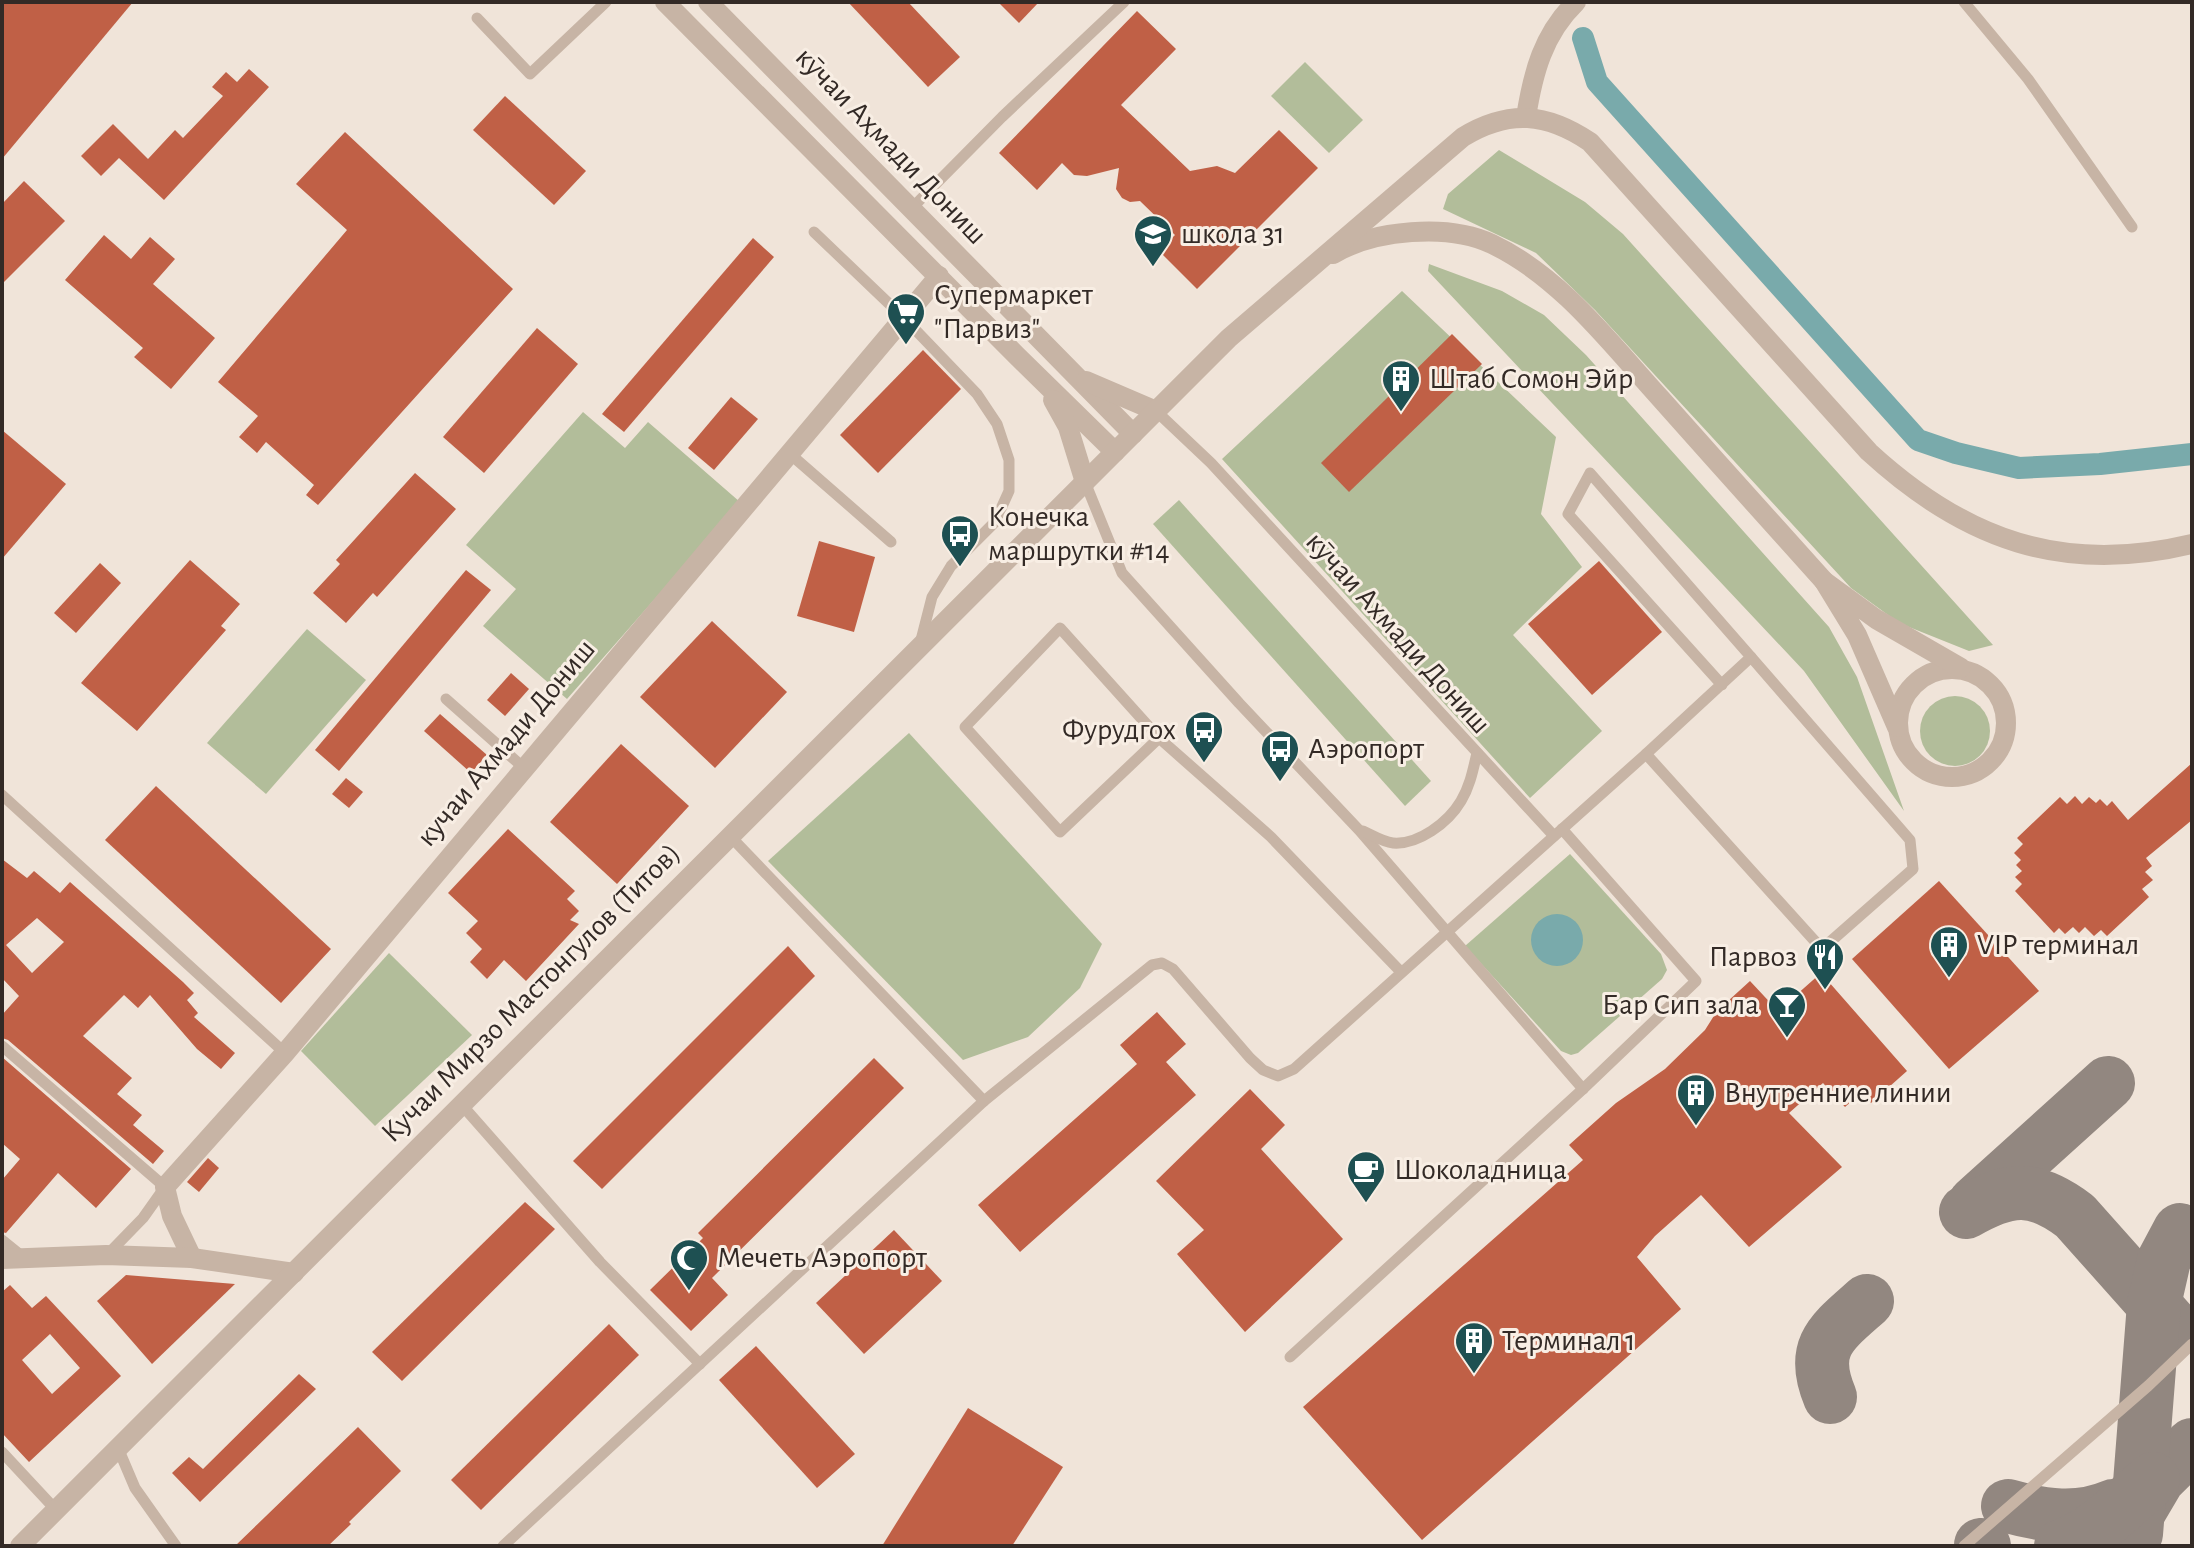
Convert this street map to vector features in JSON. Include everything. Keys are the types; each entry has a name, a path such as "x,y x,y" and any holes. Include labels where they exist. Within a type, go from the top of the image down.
{"street":[{"path":"665,2 1115,452"},
{"name":"кӯчаи Аҳмади Дониш","path":"708,2 1133,434"},
{"path":"1526,117 1533,73 1547,41 1576,2"},
{"path":"1312,267 1463,137 1499,121 1526,117 1549,121 1570,128 1600,151 1848,430 1879,461 1924,498 1982,529 2047,550 2128,556 2192,544"},
{"path":"1312,267 1348,245 1387,234 1433,232 1488,242 1535,270 1590,320 1824,581 1857,635 1883,690 1902,746 1911,760 1925,771 1941,777 1959,778 1975,773 1990,763 2000,750 2006,734 2005,709 1994,687 1980,676 1876,619 1824,581"},
{"name":"Кучаи Мирзо Мастонгулов (Титов)","path":"20,1546 1229,338 1312,267"},
{"name":"кучаи Ахмади Дониш","path":"165,1187 285,1053 939,276"},
{"path":"1061,364 1092,384 1156,411"},
{"path":"1041,381 1068,427 1085,482"},
{"path":"1898,729 1899,712 1905,696 1916,683 1931,673 1947,669 1965,670"},
{"path":"165,1187 172,1216 192,1258"},
{"path":"2,1259 106,1255 192,1258 294,1273"}],"lane":[{"path":"477,18 530,74 606,2"},
{"path":"912,208 1002,117 1124,2"},
{"path":"1964,2 2028,79 2132,227"},
{"path":"814,232 904,318 977,394 997,424 1009,460 1009,491 995,522 951,566 932,597 919,648"},
{"name":"кӯчаи Ахмади Дониш","path":"1085,482 1122,573 1359,830 1391,843 1414,842 1459,804 1470,782 1477,753 1211,463 1156,411"},
{"path":"789,453 891,542"},
{"path":"1646,754 1822,949 1913,869 1910,840 1590,473 1568,514 1722,685"},
{"path":"1159,738 1060,832 965,727 1060,628 1159,738 1271,837 1401,972"},
{"path":"503,1546 984,1101 1152,965 1162,963 1173,969 1263,1070 1278,1076 1294,1069 1751,657"},
{"path":"446,699 524,768"},
{"path":"1290,1357 1583,1089 1696,981 1558,832 1477,753"},
{"path":"2,795 285,1053"},
{"path":"1359,830 1583,1089"},
{"path":"730,836 984,1101"},
{"path":"2,1046 165,1187 143,1218 106,1255"},
{"path":"461,1104 600,1262 700,1364"},
{"path":"2,1240 24,1259"},
{"path":"1964,1546 2192,1344"},
{"path":"118,1448 135,1488 176,1546"},
{"path":"2,1452 56,1510"}],"green space":[{"path":"1305,62 1363,120 1329,153 1271,96"},
{"path":"1499,150 1585,202 1623,234 1993,645 1969,651 1899,623 1851,588 1595,310 1536,253 1443,209 1448,194"},
{"path":"1429,264 1502,291 1544,315 1586,355 1829,627 1857,677 1904,811 1804,671 1428,271"},
{"path":"1402,291 1556,437 1541,514 1582,567 1513,635 1602,731 1530,798 1222,459"},
{"path":"583,412 625,448 648,422 740,502 567,699 483,626 516,589 466,545"},
{"path":"1179,500 1431,781 1405,806 1153,524"},
{"path":"307,629 366,680 266,794 207,743"},
{"path":"1955,696 1980,706 1990,731 1980,756 1955,766 1930,756 1920,731 1930,706"},
{"path":"909,733 1102,944 1080,988 1028,1037 963,1060 768,861"},
{"path":"1570,854 1661,954 1667,970 1662,979 1578,1053 1571,1055 1561,1051 1465,946"},
{"path":"389,953 472,1035 375,1126 301,1051"}],"water":[{"path":"1557,914 1575,922 1583,940 1575,958 1557,966 1539,958 1531,940 1539,922"}],"building":[{"path":"2,2 133,2 2,159"},
{"path":"848,2 908,2 960,57 928,87"},
{"path":"998,2 1039,2 1019,23"},
{"path":"1137,11 1176,49 1121,105 1190,171 1217,166 1235,173 1279,130 1318,168 1197,289 1159,251 1175,235 1140,201 1130,202 1122,198 1116,189 1119,168 1087,176 1074,175 1062,163 1037,190 999,153"},
{"path":"249,69 269,87 164,200 119,158 101,176 81,156 113,124 148,159 175,130 183,138 223,96 212,87 226,72 237,82"},
{"path":"505,96 586,171 554,205 473,130"},
{"path":"345,132 513,289 318,505 306,495 314,485 266,442 257,453 239,437 258,416 218,382 347,230 296,184"},
{"path":"24,181 65,221 2,284 2,204"},
{"path":"104,235 131,259 150,237 175,259 153,284 215,338 171,389 134,357 143,348 65,280"},
{"path":"753,238 774,257 624,432 602,414"},
{"path":"537,328 578,364 484,473 443,437"},
{"name":"Штаб Сомон Эйр","path":"1452,334 1482,364 1349,492 1321,463"},
{"path":"923,350 961,389 878,473 840,435"},
{"path":"731,397 758,419 714,470 688,448"},
{"path":"2,430 66,484 2,559"},
{"path":"415,473 456,509 377,597 373,593 346,623 313,593 340,564 336,560"},
{"path":"819,541 875,557 854,632 797,616"},
{"path":"190,560 240,604 221,626 226,630 137,731 81,683"},
{"path":"1599,561 1662,632 1592,695 1528,624"},
{"path":"100,563 121,583 76,633 54,613"},
{"path":"466,570 491,590 339,771 315,750"},
{"path":"712,621 787,692 715,768 640,697"},
{"path":"511,673 529,689 505,716 487,700"},
{"path":"440,714 487,755 471,773 424,731"},
{"path":"621,744 689,806 617,884 550,822"},
{"path":"2192,763 2192,820 2146,858 2152,866 2145,872 2153,880 2142,889 2149,897 2107,936 2101,930 2094,936 2085,927 2079,933 2073,927 2065,934 2059,928 2054,933 2015,891 2022,884 2015,877 2022,871 2016,865 2021,860 2014,853 2023,844 2017,838 2060,797 2067,804 2075,796 2082,804 2089,797 2096,803 2100,799 2107,806 2112,801 2128,820"},
{"path":"346,778 363,792 349,808 332,794"},
{"path":"156,786 331,949 281,1003 105,840"},
{"path":"508,829 575,891 567,899 579,911 570,920 579,924 526,981 504,960 487,979 470,962 482,949 466,933 478,921 448,893"},
{"path":"2,859 27,878 34,871 60,893 70,882 194,993 187,1000 198,1013 194,1017 235,1053 221,1069 197,1049 150,995 138,1008 124,995 83,1036 132,1078 117,1094 142,1115 133,1125 164,1151 153,1164 2,1038 2,1015 19,996 2,978","holes":["37,918 64,942 32,973 6,945"]},
{"name":"VIP терминал","path":"1939,881 2039,991 1949,1069 1852,959"},
{"path":"788,946 815,976 602,1189 573,1161"},
{"path":"1821,973 1907,1071 1871,1103 1861,1093 1845,1107 1823,1083 1789,1113 1842,1167 1749,1247 1701,1195 1655,1236 1637,1257 1681,1309 1422,1540 1303,1407 1583,1160 1569,1145 1616,1103 1665,1069 1705,1030 1717,1011 1750,981 1778,1011"},
{"path":"1157,1012 1186,1044 1166,1062 1196,1095 1020,1252 978,1205 1137,1064 1120,1045"},
{"path":"2,1057 131,1169 96,1208 58,1173 6,1233 2,1232 2,1180 20,1159 2,1143"},
{"path":"874,1058 904,1088 712,1278 728,1295 691,1331 650,1290 703,1238 698,1233"},
{"path":"1250,1089 1285,1125 1261,1149 1343,1239 1245,1332 1177,1254 1204,1230 1156,1181"},
{"path":"208,1158 219,1168 199,1192 187,1182"},
{"path":"525,1202 555,1229 402,1381 372,1352"},
{"path":"894,1230 942,1281 864,1354 816,1303"},
{"path":"126,1275 235,1284 152,1364 97,1301"},
{"path":"10,1285 32,1308 46,1296 121,1376 29,1462 2,1433 2,1292","holes":["50,1334 80,1368 52,1394 22,1360"]},
{"path":"609,1324 639,1355 481,1510 451,1480"},
{"path":"756,1346 855,1454 817,1488 719,1380"},
{"path":"299,1374 316,1389 200,1502 172,1473 189,1457 203,1469"},
{"path":"968,1408 1063,1467 1012,1546 882,1546"},
{"path":"358,1427 401,1471 349,1522 351,1524 328,1546 235,1546"}],"waterway":[{"path":"1583,38 1597,82 1918,440 2019,468 2100,464 2192,454"}],"taxiway":[{"path":"1975,1203 2108,1083"},
{"path":"1966,1212 1996,1198 2022,1193 2047,1199 2060,1206 2075,1216 2173,1326"},
{"path":"2136,1534 2154,1304 2164,1260 2180,1230"},
{"path":"1830,1397 1824,1380 1823,1353 1834,1332 1867,1301"},
{"path":"2138,1513 2158,1479 2192,1445"},
{"path":"2061,1546 2098,1526 2153,1479"},
{"path":"2008,1506 2061,1515 2087,1514 2113,1506"}],"place":[{"name":"школа 31","path":"1153,268"},
{"name":"Супермаркет \"Парвиз\"","path":"906,346"},
{"name":"Штаб Сомон Эйр","path":"1401,413"},
{"name":"Конечка маршрутки #14","path":"960,568"},
{"name":"Фурудгох","path":"1204,764"},
{"name":"Аэропорт","path":"1280,783"},
{"name":"VIP терминал","path":"1949,979"},
{"name":"Парвоз","path":"1825,991"},
{"name":"Бар Сип зала","path":"1787,1039"},
{"name":"Внутренние линии","path":"1696,1127"},
{"name":"Шоколадница","path":"1366,1204"},
{"name":"Мечеть Аэропорт","path":"689,1292"},
{"name":"Терминал 1","path":"1474,1375"}]}
